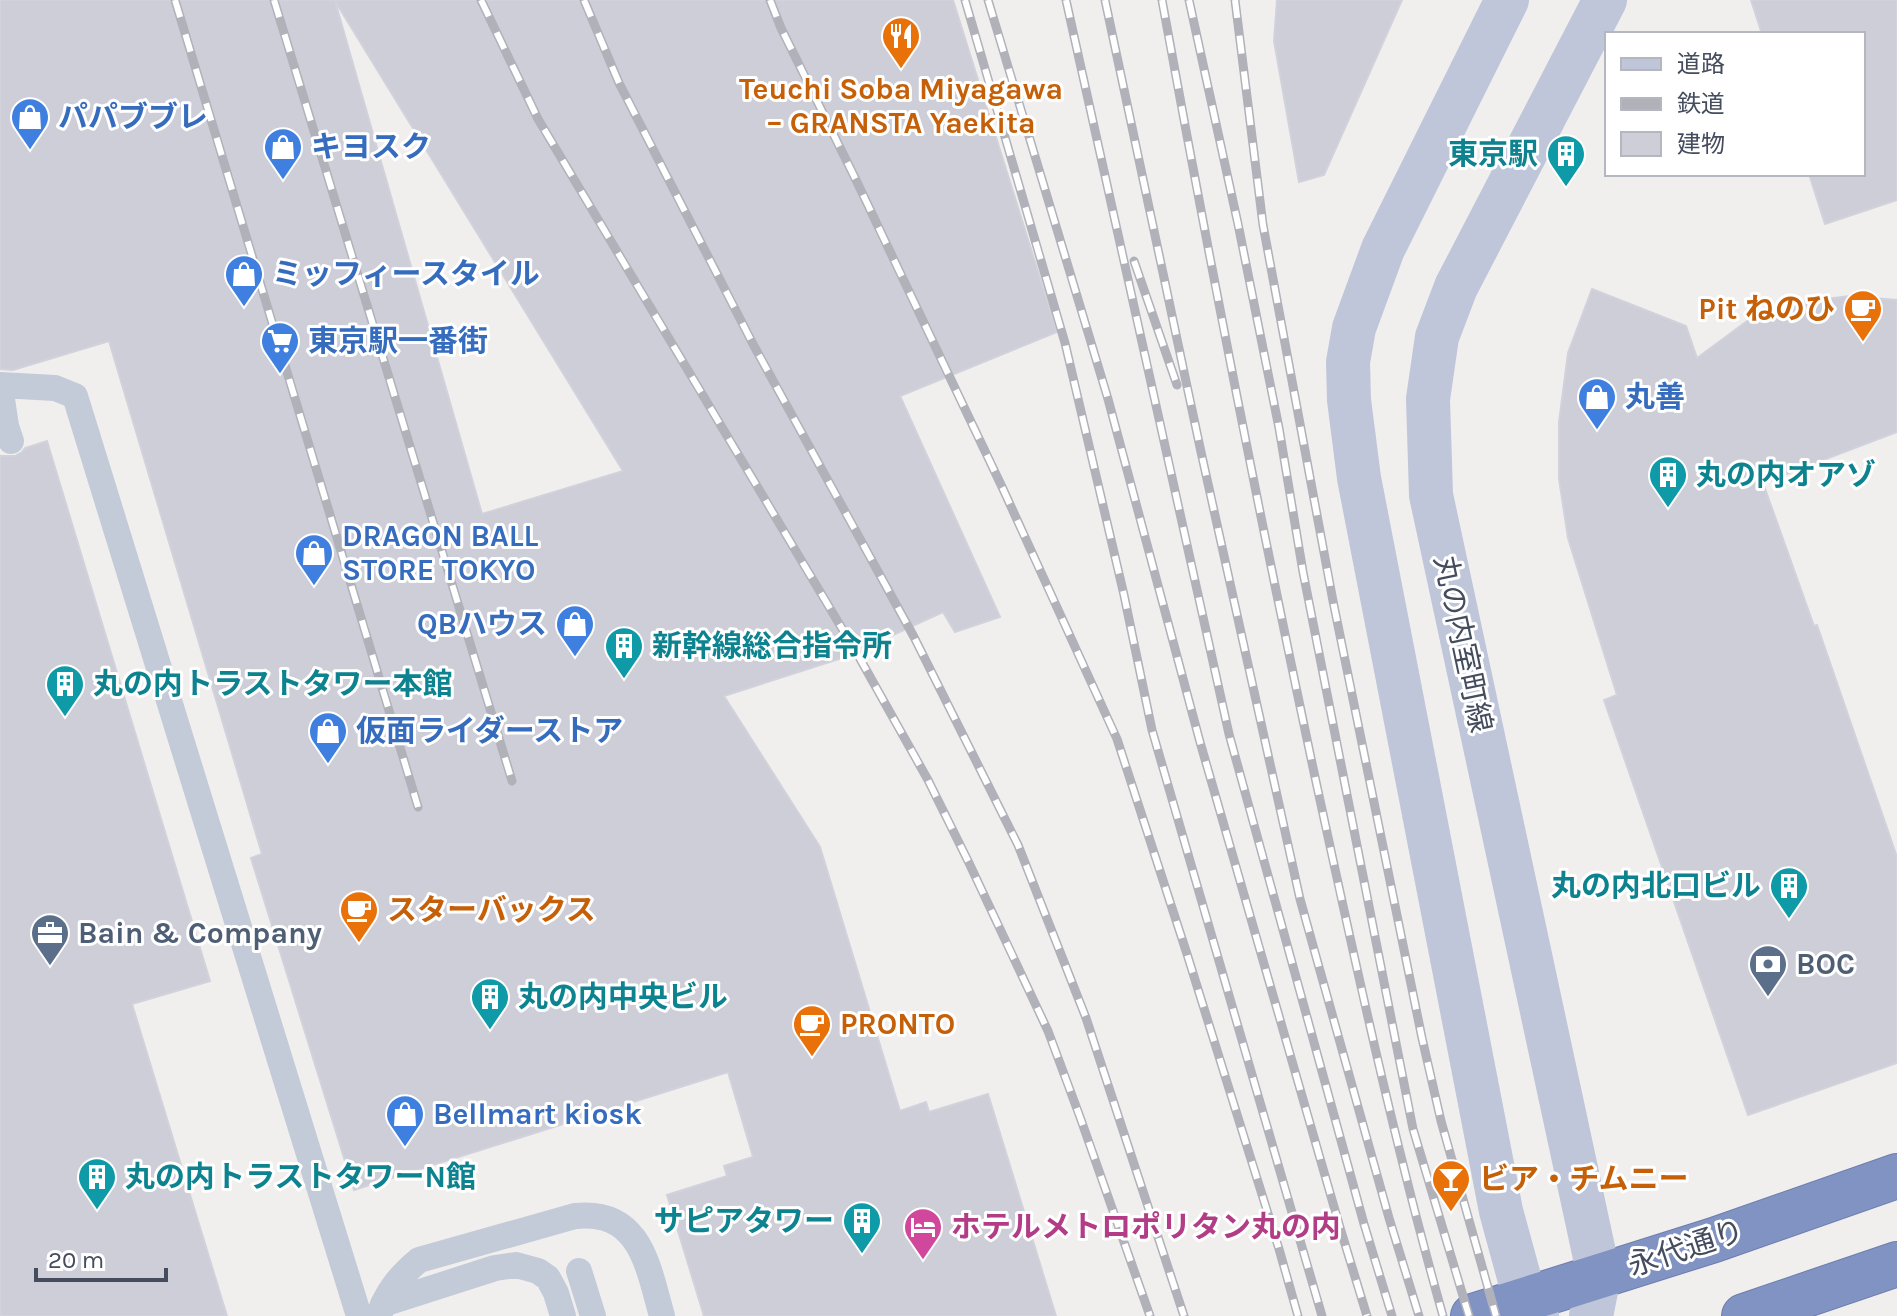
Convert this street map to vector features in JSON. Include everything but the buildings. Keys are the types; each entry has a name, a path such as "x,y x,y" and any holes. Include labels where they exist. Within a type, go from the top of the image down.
{"highway":[{"name":"永代通り","path":"1473,1316 1595,1296 1714,1240 1897,1176"},
{"path":"1744,1316 1897,1264"}],"main road":[{"path":"1507,0 1383,249 1354,328 1348,362 1349,400 1359,478 1501,1211 1531,1307"},
{"name":"丸の内室町線","path":"1595,1296 1431,495 1428,399 1437,337 1456,287 1605,0"}],"lane":[{"path":"6,431 0,386 55,388 75,396 359,1316"},
{"path":"381,1310 400,1276 419,1260 575,1216 594,1216 620,1225 639,1245 662,1316"},
{"path":"381,1310 495,1268 516,1265 538,1271 548,1278 563,1316"},
{"path":"579,1271 593,1316"}],"railway":[{"path":"175,0 418,807"},
{"path":"274,0 512,781"},
{"path":"481,0 538,119 859,657 928,780 1048,1031 1150,1316"},
{"path":"584,0 619,83 754,346 914,637 1018,845 1086,1018 1184,1316"},
{"path":"770,0 1003,489 1117,739 1187,954 1298,1316"},
{"path":"965,0 1065,343 1152,730 1322,1316"},
{"path":"988,0 1108,399 1200,742 1367,1316"},
{"path":"1066,0 1229,734 1392,1316"},
{"path":"1105,0 1300,899 1419,1316"},
{"path":"1162,0 1274,583 1315,777 1391,1115 1443,1316"},
{"path":"1189,0 1279,428 1303,572 1413,1129 1469,1316"},
{"path":"1235,0 1263,225 1333,601 1422,1038 1441,1121 1496,1316"},
{"path":"1134,261 1177,385"}],"place":[{"name":"Teuchi Soba Miyagawa – GRANSTA Yaekita","path":"901,70"},
{"name":"パパブブレ","path":"30,151"},
{"name":"キヨスク","path":"283,181"},
{"name":"東京駅","path":"1566,188"},
{"name":"ミッフィースタイル","path":"244,308"},
{"name":"Pit ねのひ","path":"1863,343"},
{"name":"東京駅一番街","path":"280,375"},
{"name":"丸善","path":"1597,431"},
{"name":"丸の内オアゾ","path":"1668,509"},
{"name":"DRAGON BALL STORE TOKYO","path":"314,587"},
{"name":"QBハウス","path":"575,658"},
{"name":"新幹線総合指令所","path":"624,680"},
{"name":"丸の内トラストタワー本館","path":"65,718"},
{"name":"仮面ライダーストア","path":"328,765"},
{"name":"丸の内北口ビル","path":"1789,920"},
{"name":"スターバックス","path":"359,944"},
{"name":"Bain & Company","path":"50,967"},
{"name":"BOC","path":"1768,998"},
{"name":"丸の内中央ビル","path":"490,1031"},
{"name":"PRONTO","path":"812,1058"},
{"name":"Bellmart kiosk","path":"405,1148"},
{"name":"丸の内トラストタワーN館","path":"97,1211"},
{"name":"ビア・チムニー","path":"1451,1213"},
{"name":"サピアタワー","path":"862,1255"},
{"name":"ホテルメトロポリタン丸の内","path":"923,1261"}]}
